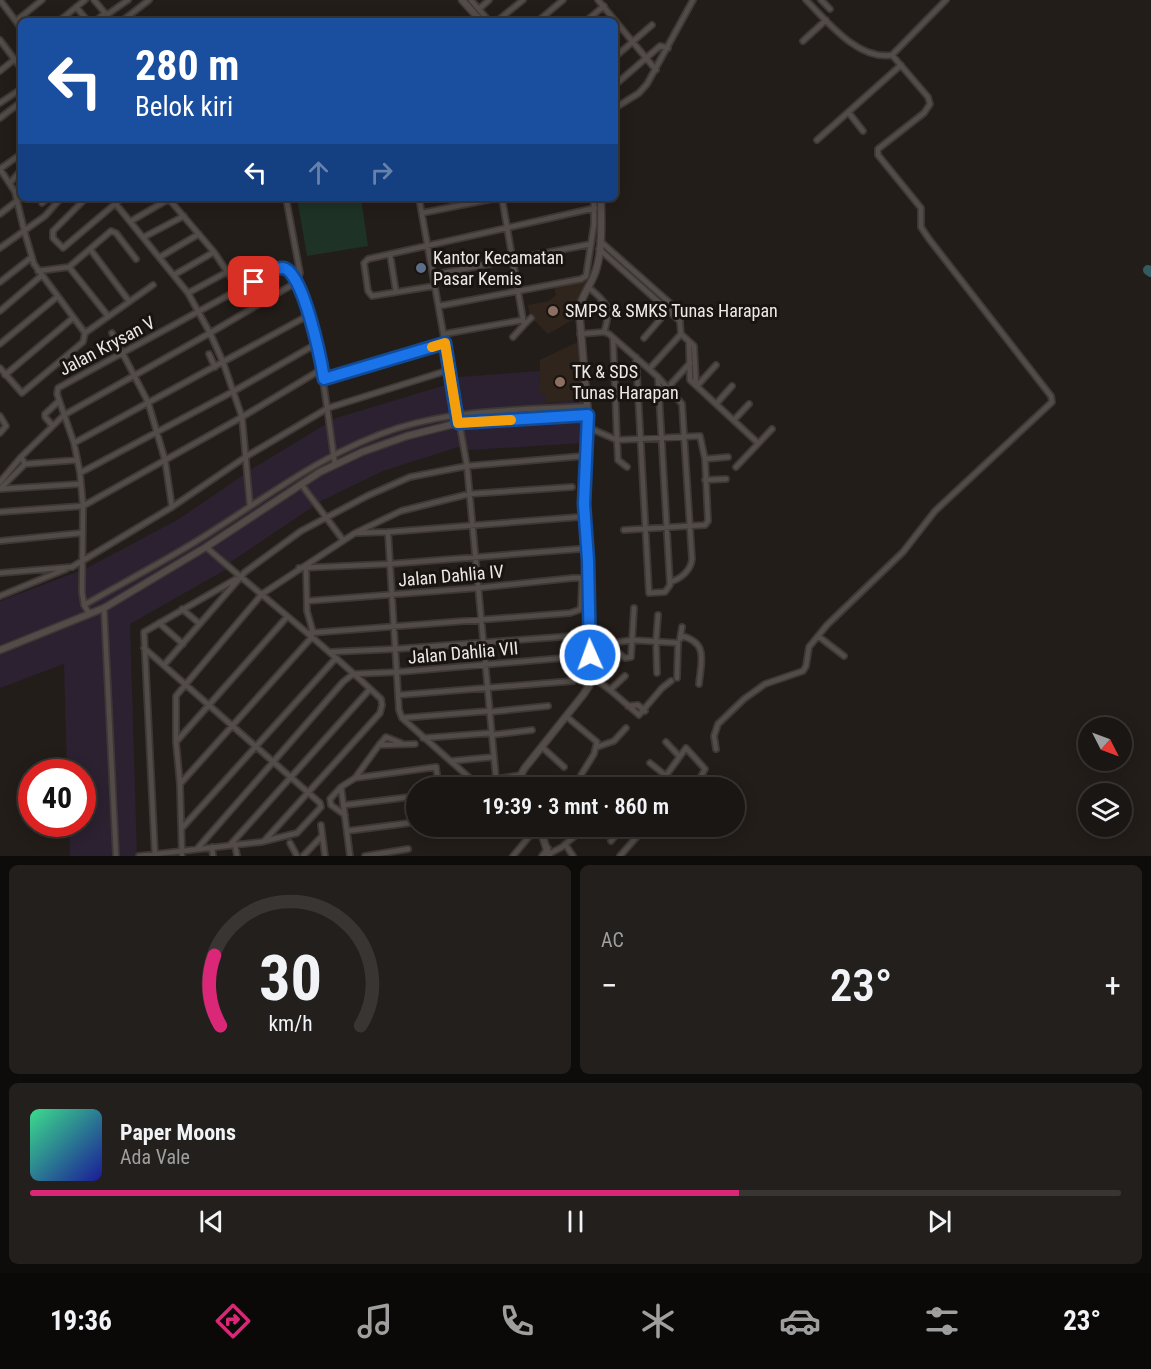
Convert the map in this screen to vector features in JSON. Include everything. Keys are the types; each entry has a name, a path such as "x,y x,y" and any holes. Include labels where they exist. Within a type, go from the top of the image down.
{"street":[{"path":"0,0 18,24"},
{"path":"20,18 42,0"},
{"path":"62,18 84,0"},
{"path":"94,0 105,14"},
{"path":"100,18 105,14 111,14 128,0"},
{"path":"126,18 149,0"},
{"path":"462,0 478,18"},
{"path":"471,0 486,18"},
{"path":"479,9 489,0"},
{"path":"501,18 524,0"},
{"path":"542,18 564,0"},
{"path":"598,0 612,18"},
{"path":"618,106 643,89 656,70 693,0"},
{"path":"806,0 856,46 877,55 892,55 946,0"},
{"path":"821,0 830,9"},
{"path":"590,18 604,6"},
{"path":"76,7 85,18"},
{"path":"803,41 826,20"},
{"path":"618,54 652,25"},
{"path":"618,27 656,70"},
{"path":"0,40 18,64"},
{"path":"618,82 660,46 668,48"},
{"path":"716,749 715,732 723,718 757,689 774,680 803,670 806,666 808,650 818,636 903,552 935,511 1048,407 1052,400 921,227 921,208 878,155 878,149 924,113 930,104 928,97 892,55"},
{"path":"0,71 15,59"},
{"path":"817,140 901,65"},
{"path":"0,103 18,91"},
{"path":"0,118 18,104"},
{"path":"849,113 863,131"},
{"path":"0,214 18,200 0,169 18,156"},
{"path":"10,183 18,174"},
{"path":"18,201 32,257 40,273 85,333"},
{"path":"0,248 45,216 59,201"},
{"path":"81,201 53,231 53,238 63,248 118,201"},
{"path":"131,221 166,201"},
{"path":"171,201 213,252 240,291"},
{"path":"0,482 21,457 64,415 297,282 300,273 287,201"},
{"path":"420,201 467,466 496,777"},
{"path":"422,213 482,201"},
{"path":"503,201 523,323"},
{"path":"439,306 584,278 588,271 594,201"},
{"path":"511,777 518,776 567,717 589,686 591,676 584,504 588,406 579,309 580,300 597,269 601,201"},
{"path":"116,203 188,293 223,362 242,417 250,506"},
{"path":"435,286 372,296 368,291 364,264 366,261 427,245 595,208"},
{"path":"144,237 184,216"},
{"path":"0,311 40,273 69,267 109,232 115,231 136,259"},
{"path":"160,258 199,234"},
{"path":"600,241 679,311 681,334 694,346 696,386"},
{"path":"433,275 591,244"},
{"path":"90,249 129,301"},
{"path":"599,249 680,321"},
{"path":"174,275 213,252"},
{"path":"390,254 396,292"},
{"path":"0,282 32,257"},
{"path":"69,267 108,316"},
{"name":"Jalan Krysan V","path":"84,605 81,560 83,506 80,473 74,443 56,392 58,388 281,268 288,270 297,282"},
{"path":"188,293 227,272"},
{"path":"297,282 306,299 322,369 335,464"},
{"path":"0,368 20,393 25,392 83,342 85,333 153,285"},
{"path":"587,286 598,295 609,311 609,319 604,332"},
{"path":"0,344 57,297"},
{"path":"644,338 672,305"},
{"path":"74,443 309,315"},
{"path":"5,375 73,318"},
{"path":"513,337 523,323 531,318"},
{"path":"444,334 523,323"},
{"path":"580,334 604,332 613,338 658,377 682,404 692,564 682,576 670,582"},
{"path":"112,333 148,402 165,460 172,507"},
{"path":"651,367 681,334"},
{"path":"613,338 618,460 627,467"},
{"path":"689,342 690,380 759,443"},
{"path":"324,379 445,343"},
{"path":"80,473 316,345"},
{"path":"209,354 215,367"},
{"path":"636,357 649,593 667,592 670,582 658,377"},
{"path":"671,384 690,363"},
{"path":"696,386 716,365"},
{"path":"0,512 83,506 242,417 322,369"},
{"path":"0,596 72,567 172,507 247,456 328,408 449,370"},
{"path":"716,404 732,386"},
{"path":"52,425 45,414 59,401"},
{"path":"734,420 749,404"},
{"path":"89,613 84,605 196,542 334,454 354,445 400,427 457,415 588,406"},
{"path":"0,650 104,608 204,548 335,464 407,436 458,423 588,415"},
{"path":"0,416 6,426 0,433"},
{"path":"587,428 617,440 701,437 705,459 708,523 689,527 624,530"},
{"path":"736,467 772,429"},
{"path":"154,855 144,632 241,576 269,553 326,516 389,485 410,477 467,466 583,456"},
{"path":"21,457 25,464"},
{"path":"705,459 728,457"},
{"path":"0,489 25,464 77,460"},
{"path":"705,480 726,479"},
{"path":"0,489 80,484"},
{"path":"301,484 343,540"},
{"path":"181,853 176,696 262,594 343,540 401,511 469,494 572,487"},
{"path":"355,533 579,517"},
{"path":"388,532 399,710 402,718 469,777"},
{"path":"0,541 81,533"},
{"path":"196,542 241,576 287,617 312,634 381,699 380,713 306,792 266,839"},
{"path":"299,568 389,564 579,549"},
{"path":"0,573 72,567"},
{"path":"306,569 307,611 312,634"},
{"path":"164,665 241,576"},
{"name":"Jalan Dahlia IV","path":"307,601 573,578 580,578 582,581 580,609 570,613 481,619"},
{"path":"104,608 116,856"},
{"path":"610,646 623,656 630,658 632,656 634,608"},
{"path":"183,609 200,624"},
{"path":"657,673 658,615"},
{"path":"176,742 287,617"},
{"path":"180,784 312,634 481,619"},
{"path":"159,623 183,644"},
{"path":"677,678 678,643 682,627"},
{"path":"330,652 572,636"},
{"path":"681,636 694,640 700,646 699,684"},
{"path":"818,636 844,656"},
{"path":"590,655 632,640 678,643"},
{"path":"139,856 181,853 297,833 320,810 321,805 144,648"},
{"path":"182,828 336,657"},
{"name":"Jalan Dahlia VII","path":"353,674 575,657"},
{"path":"197,849 343,682 353,674"},
{"path":"591,676 638,715 645,711 662,688 671,681"},
{"path":"610,690 625,676"},
{"path":"399,695 573,681"},
{"path":"232,845 289,777 370,689"},
{"path":"402,718 548,706"},
{"path":"567,717 597,742 597,747 581,777"},
{"path":"597,747 614,741 626,728"},
{"path":"423,738 532,730"},
{"path":"345,815 329,801 341,787 355,778 386,737 404,744 415,744"},
{"path":"666,742 679,756"},
{"path":"542,747 564,767"},
{"path":"651,763 665,775 686,748 704,767 701,777"},
{"path":"450,761 493,757"},
{"path":"355,778 436,767 437,777"},
{"path":"341,787 350,856"},
{"path":"345,805 406,797"},
{"path":"347,831 406,823"},
{"path":"321,825 324,856"},
{"path":"303,856 322,836"},
{"path":"513,856 529,837"},
{"path":"542,837 547,854 574,837"},
{"path":"611,841 614,837"},
{"path":"620,856 637,837"},
{"path":"290,843 297,856"},
{"path":"565,844 573,856"},
{"path":"232,845 237,856"},
{"path":"212,847 213,856"},
{"path":"365,856 408,849"}],"shaded area":[{"name":"SMPS & SMKS Tunas Harapan","path":"587,281 577,301 576,318 548,334 530,316 528,305 549,301 556,295 554,286"},
{"name":"TK & SDS Tunas Harapan","path":"578,342 581,399 546,403 545,393 539,393 540,360"},
{"path":"540,371 539,393 545,393 547,403 581,399 584,443 471,450 458,447 383,471 323,500 232,561 225,570 130,624 137,856 70,856 69,837 96,837 96,759 67,759 64,664 0,688 0,601 85,569 179,519 252,469 336,418 459,381 458,377"}],"green space":[{"path":"298,201 361,201 368,246 307,256"}],"slow traffic":[{"path":"432,347 445,343 458,423 511,420"}],"place":[{"name":"Kantor Kecamatan Pasar Kemis","path":"421,268"},
{"name":"SMPS & SMKS Tunas Harapan","path":"553,311"},
{"name":"TK & SDS Tunas Harapan","path":"560,382"}],"route":[{"path":"254,282 281,268 287,269 292,275 306,299 324,379 445,343 458,423 588,415 584,504 590,655"}]}
